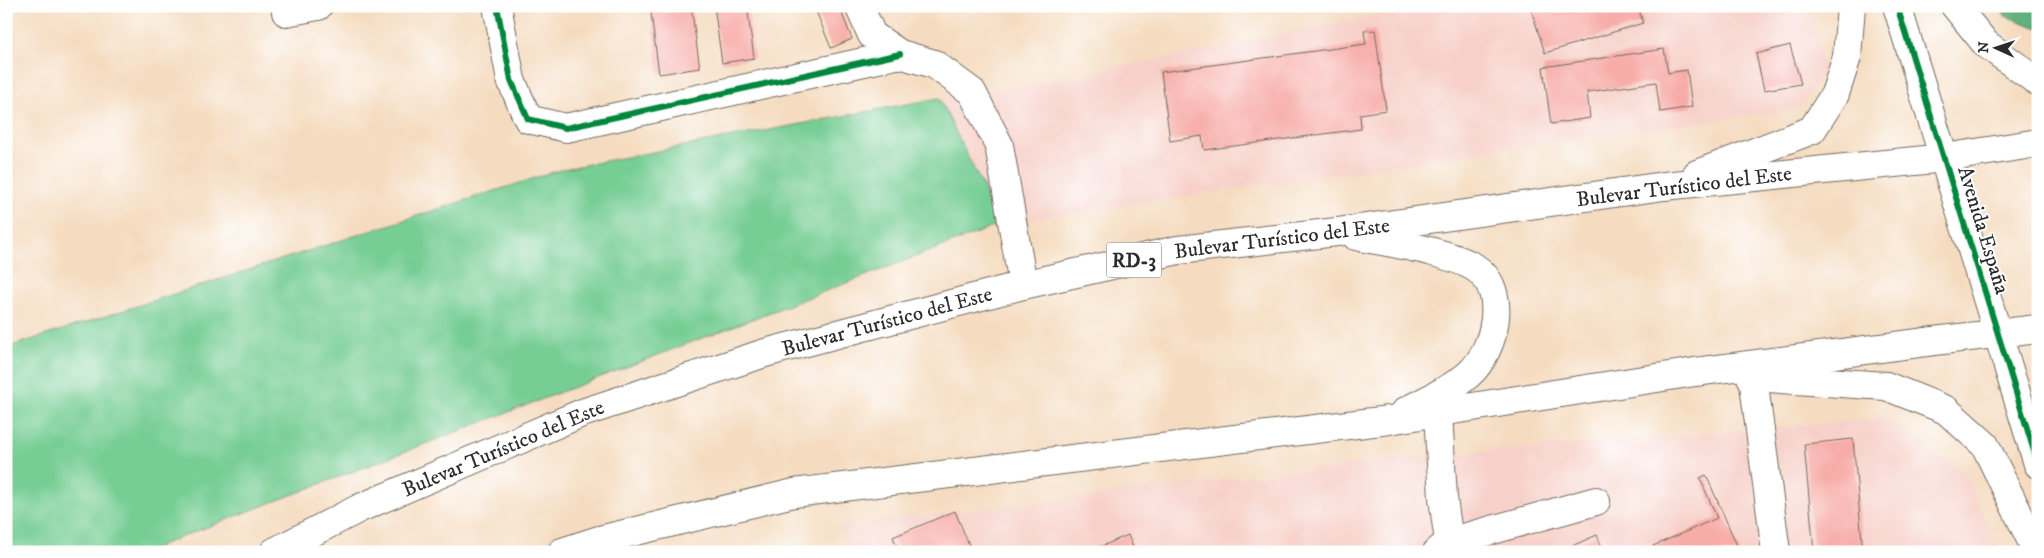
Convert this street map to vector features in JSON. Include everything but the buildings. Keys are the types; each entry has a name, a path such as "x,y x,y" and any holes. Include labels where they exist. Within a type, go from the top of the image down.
{"main road":[{"path":"286,12 318,6"},
{"path":"497,6 511,80 528,119 566,128 900,54"},
{"path":"859,6 872,35 900,54 934,64 972,92 999,145 1023,285"},
{"path":"1664,186 1812,130 1836,94 1847,57 1851,6"},
{"name":"Avenida España","path":"1897,6 2038,464"},
{"path":"1955,6 1986,44 2038,82"},
{"name":"Bulevar Turístico del Este","path":"274,552 360,508 582,413 765,353 1023,285 1178,250 1337,232 1664,186 1945,158 2038,143"},
{"path":"1337,232 1448,256 1474,267 1487,279 1494,295 1496,315 1490,345 1469,374 1390,420"},
{"path":"562,552 599,540 794,493 1390,420 1695,372 2038,329"},
{"path":"1695,372 1886,386 1946,410 1985,445 2037,552"},
{"path":"1753,377 1776,552"},
{"path":"1438,413 1447,549 1596,501"}],"shaded area":[{"path":"1379,6 1812,6 1824,72 1799,109 1518,147 1001,224 939,98 1010,88 1381,15"},
{"path":"1887,418 1966,474 1999,552 847,552 839,526 1405,458"}],"green space":[{"path":"2001,6 2038,6 2038,28 2005,16"},
{"path":"939,98 1001,224 163,544 150,552 6,552 6,348 563,169"}],"cycle path":[{"path":"497,6 511,80 528,119 566,128 900,54"},
{"path":"1897,6 2038,464"}]}
